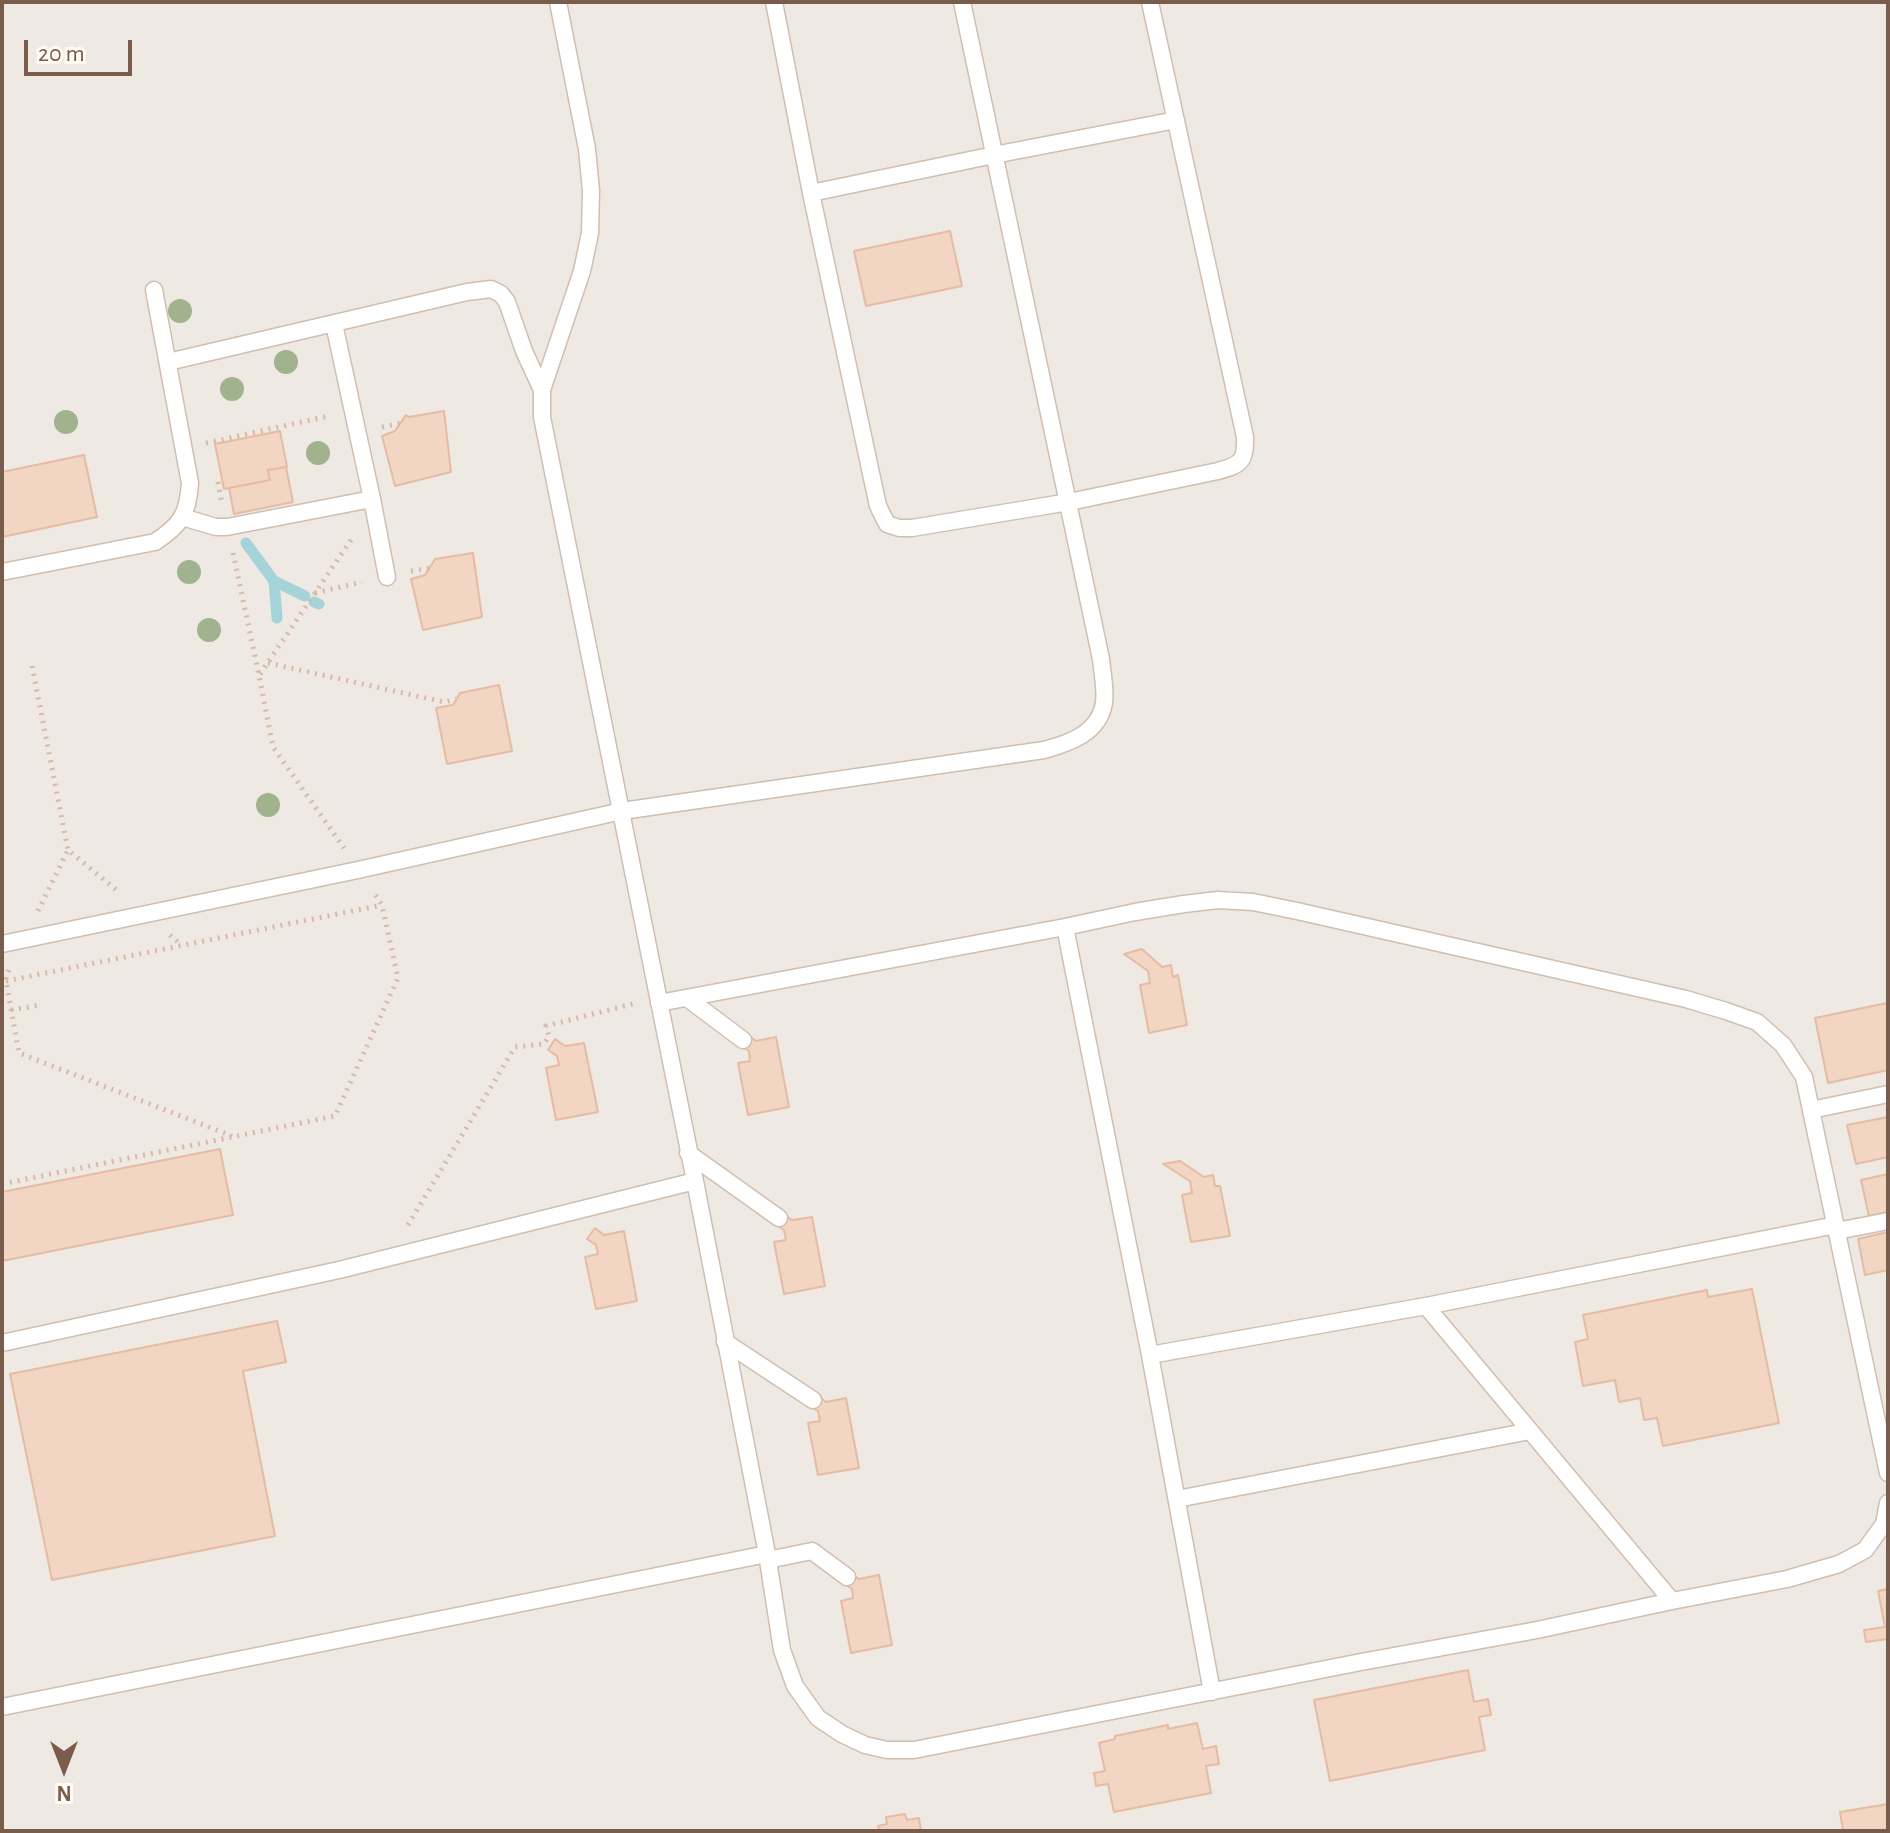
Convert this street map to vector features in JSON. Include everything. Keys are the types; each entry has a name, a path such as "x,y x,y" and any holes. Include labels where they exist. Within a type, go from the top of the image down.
{"lane":[{"path":"558,2 587,149 591,191 590,233 575,292 549,363 542,390 542,417 695,1181 782,1650 795,1686 818,1718 865,1745 887,1750 914,1750 1537,1630 1787,1579 1839,1564 1865,1550 1884,1524 1888,1503"},
{"path":"774,2 878,506 887,524 899,528 1069,502 1232,468 1242,462 1246,451 1242,422 1150,2"},
{"path":"2,944 622,811 1028,752 1070,743 1094,726 1104,703 1101,659 962,2"},
{"path":"811,193 1176,120"},
{"path":"168,362 491,289 501,294 507,302 542,390"},
{"path":"2,572 155,542 172,531 182,517 189,502 190,483 154,290"},
{"path":"334,324 387,577"},
{"path":"182,517 227,527 372,503"},
{"path":"659,1000 687,998 1135,912 1218,900 1253,902 1686,999 1757,1022 1783,1045 1804,1077 1888,1473"},
{"path":"1065,927 1150,1355 1212,1692"},
{"path":"687,998 743,1040"},
{"path":"1811,1110 1888,1094"},
{"path":"688,1153 779,1218"},
{"path":"2,1343 230,1295 695,1181"},
{"path":"1150,1355 1836,1228 1888,1221"},
{"path":"1426,1306 1672,1601"},
{"path":"725,1342 813,1400"},
{"path":"1177,1499 1530,1431"},
{"path":"2,1707 767,1557 812,1551 847,1577"}],"path":[{"path":"183,447 354,411"},
{"path":"227,527 259,675 372,503"},
{"path":"268,663 444,702 456,699"},
{"path":"32,666 68,850"},
{"path":"233,1137 19,1053 6,981 382,905"},
{"path":"389,1257 515,1047 544,1044 549,1036 546,1026 659,1000"},
{"path":"11,1010 40,1005"},
{"path":"2,1184 335,1116"}],"shaded area":[{"path":"2,2 1888,2 1888,1831 2,1831"}],"building":[{"path":"950,231 962,286 866,306 854,251"},
{"path":"444,411 451,472 395,486 382,436 395,431 406,415"},
{"path":"280,431 287,467 268,470 270,480 224,489 215,444"},
{"path":"84,455 97,517 2,537 2,472"},
{"path":"286,467 293,502 234,514 229,488 270,480 268,470"},
{"path":"473,553 482,617 423,630 411,579 425,575 435,559"},
{"path":"499,685 512,751 447,764 436,708 453,705 460,693"},
{"path":"1142,949 1162,967 1171,965 1173,977 1178,975 1187,1025 1149,1033 1140,985 1150,983 1148,971 1124,954"},
{"path":"1887,1003 1888,1070 1828,1083 1815,1018"},
{"path":"747,1034 756,1041 776,1037 789,1107 748,1115 738,1063 750,1061 749,1051 740,1045"},
{"path":"555,1039 565,1046 584,1043 598,1112 556,1120 546,1068 559,1065 557,1056 548,1050"},
{"path":"1888,1117 1888,1157 1856,1164 1847,1125"},
{"path":"220,1149 233,1215 2,1261 2,1192"},
{"path":"1180,1161 1204,1177 1213,1175 1215,1186 1220,1186 1230,1236 1191,1242 1182,1195 1192,1193 1190,1181 1163,1164"},
{"path":"1888,1174 1888,1212 1869,1216 1861,1180"},
{"path":"783,1214 792,1220 812,1217 825,1286 784,1294 774,1242 786,1240 784,1230 775,1224"},
{"path":"595,1228 604,1235 624,1231 637,1301 596,1309 585,1257 598,1254 596,1245 587,1239"},
{"path":"1888,1232 1888,1270 1865,1275 1858,1239"},
{"path":"1752,1289 1779,1423 1663,1446 1657,1418 1644,1420 1640,1398 1619,1402 1615,1380 1583,1386 1575,1342 1588,1339 1583,1315 1707,1290 1708,1297"},
{"path":"277,1321 286,1362 243,1371 275,1536 52,1580 10,1374"},
{"path":"817,1395 826,1402 846,1398 859,1468 818,1475 808,1423 820,1421 818,1411 809,1405"},
{"path":"850,1573 859,1579 879,1575 892,1645 851,1653 841,1601 853,1598 852,1589 843,1583"},
{"path":"1888,1589 1888,1645 1887,1639 1866,1642 1864,1630 1885,1627 1878,1591"},
{"path":"1468,1670 1474,1702 1488,1699 1491,1715 1479,1717 1485,1750 1330,1781 1314,1700"},
{"path":"1197,1723 1203,1749 1216,1746 1219,1764 1206,1766 1211,1793 1114,1812 1108,1784 1096,1786 1094,1773 1105,1771 1099,1743 1115,1739 1115,1736 1168,1725 1168,1729"},
{"path":"1888,1804 1888,1831 1843,1831 1840,1812"},
{"path":"905,1814 907,1820 919,1818 921,1831 879,1831 878,1826 887,1824 886,1817"}],"waterway":[{"path":"246,543 274,581 277,618"},
{"path":"274,581 305,596"},
{"path":"314,602 319,604"}]}
